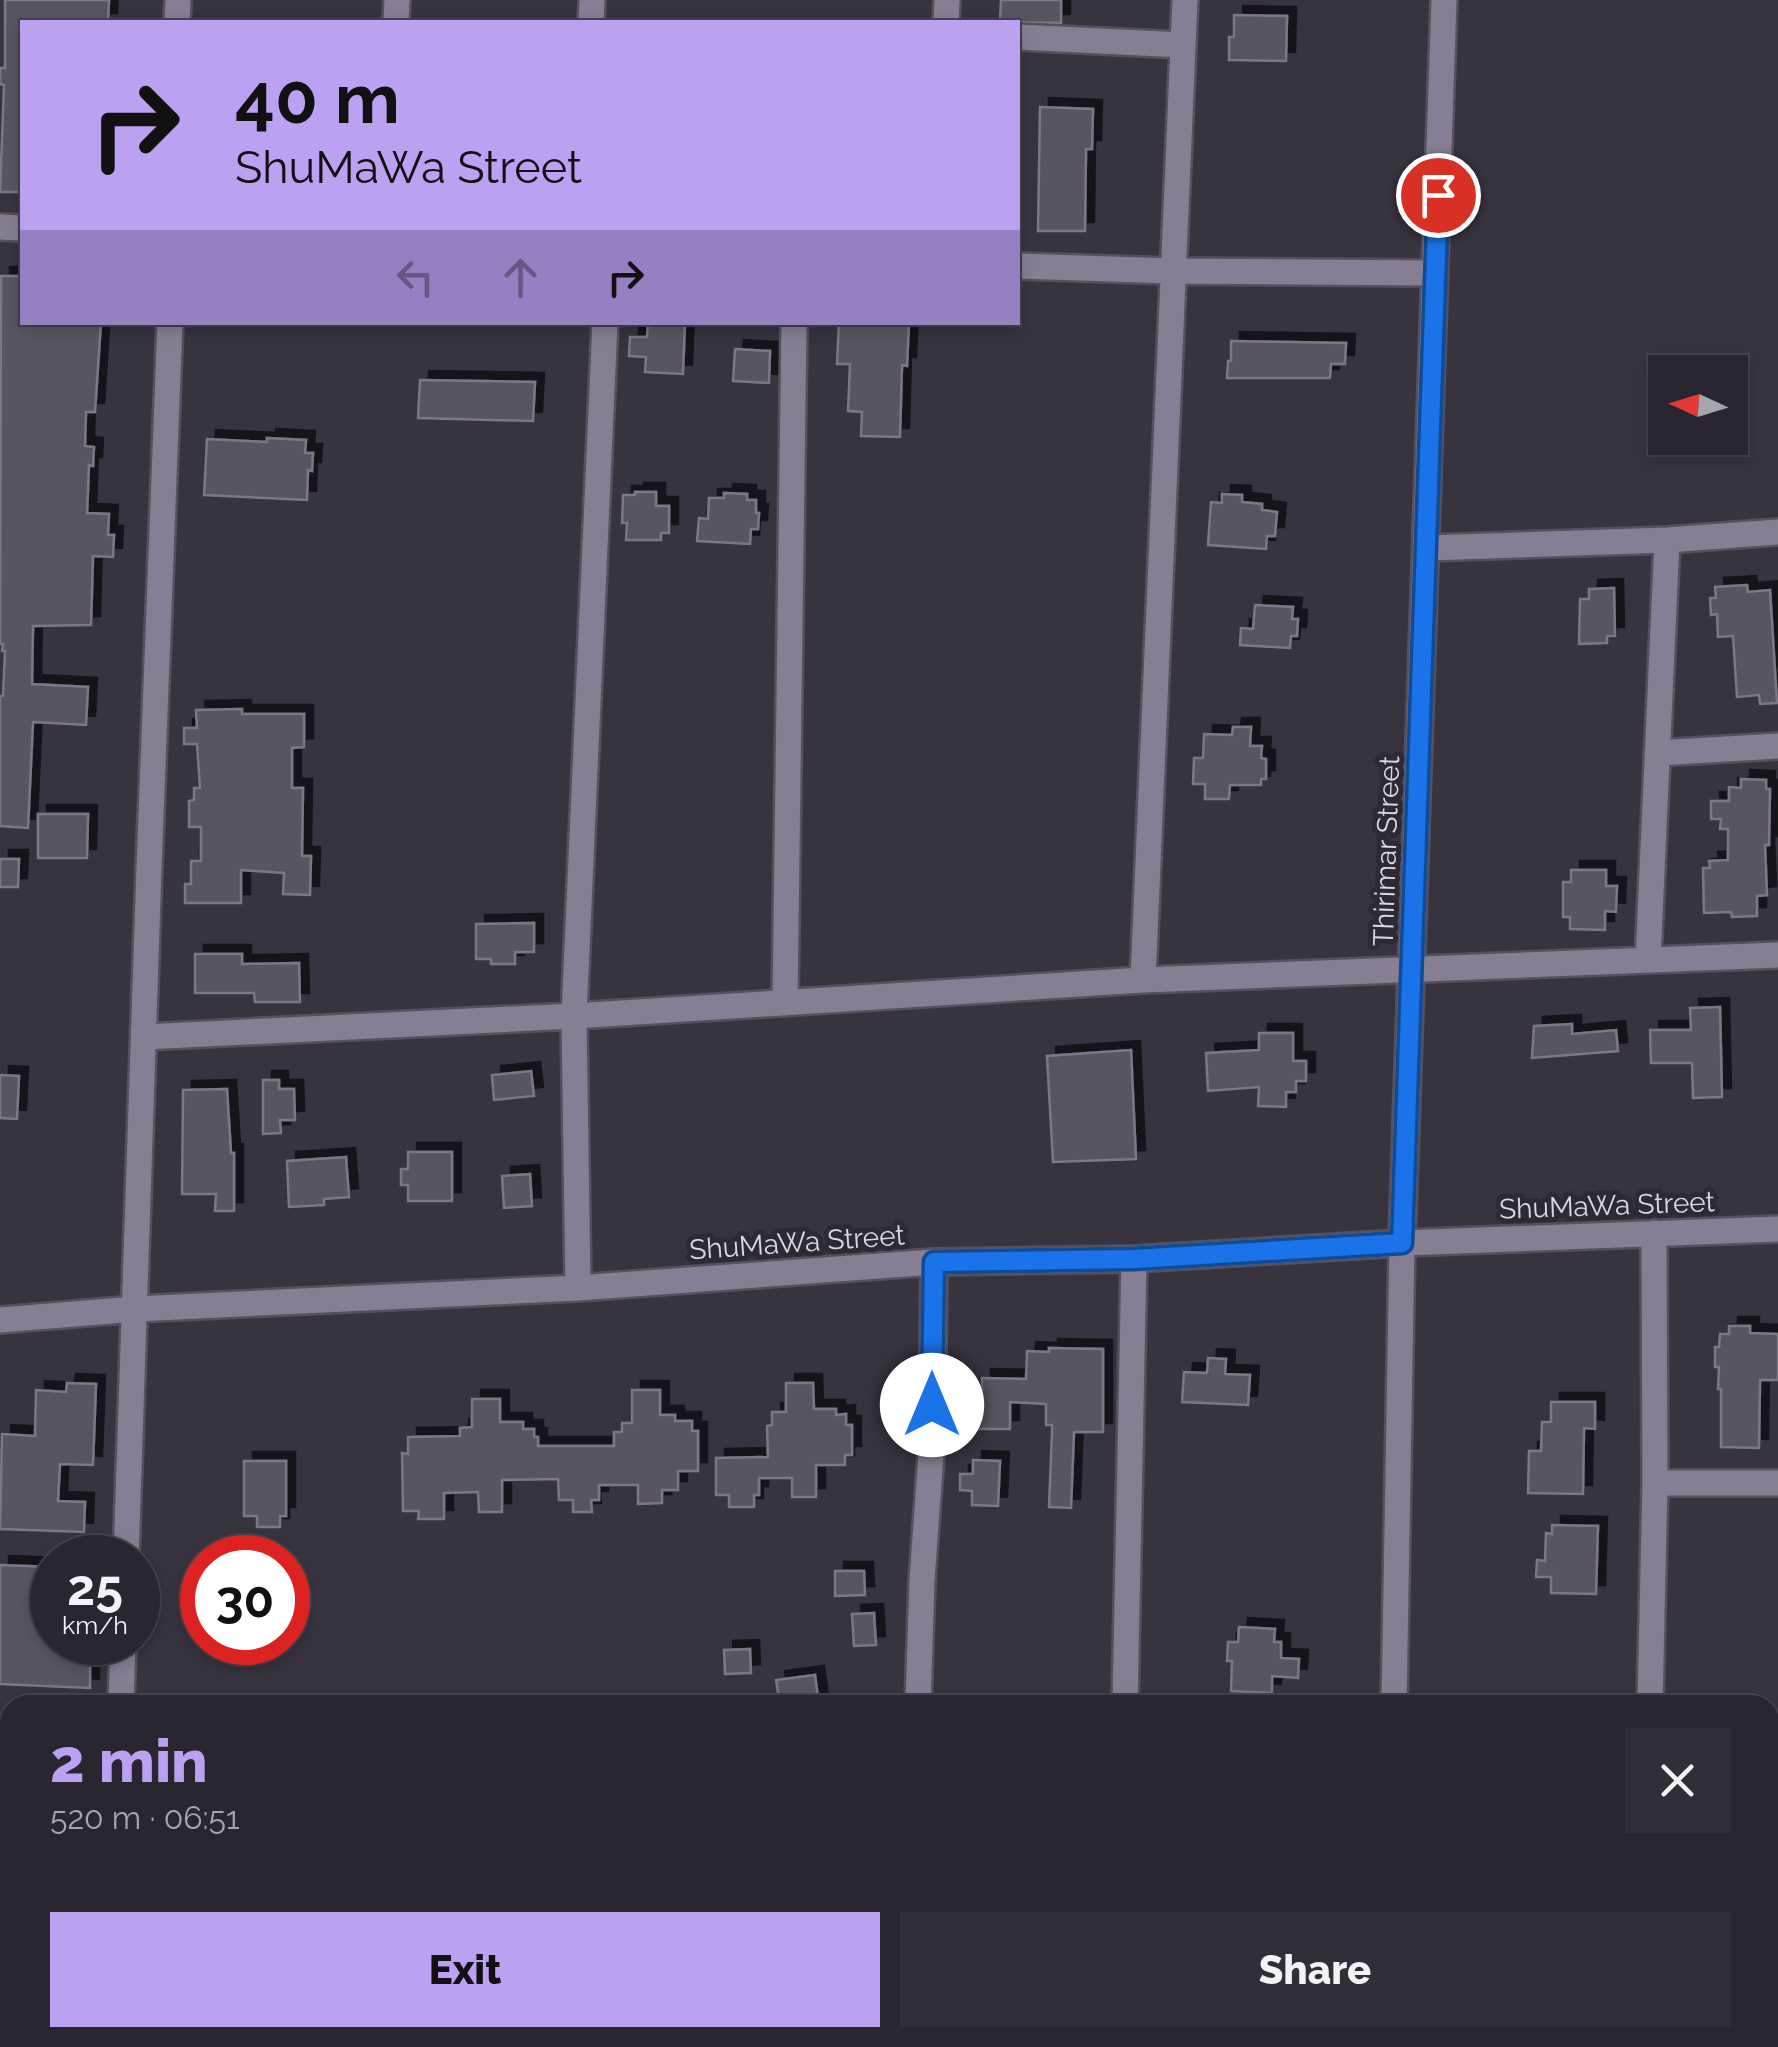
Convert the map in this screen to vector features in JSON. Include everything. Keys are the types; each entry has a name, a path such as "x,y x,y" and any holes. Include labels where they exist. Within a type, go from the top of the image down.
{"street":[{"path":"1144,980 1185,0"},
{"name":"Thirimar Street","path":"1394,1695 1402,1243 1444,0"},
{"path":"1020,37 1183,45"},
{"path":"1020,266 1435,273"},
{"path":"127,1535 170,325"},
{"path":"578,1288 574,1016 605,325"},
{"path":"785,1003 794,325"},
{"path":"1426,548 1778,532"},
{"path":"1648,960 1666,540"},
{"path":"1657,753 1778,746"},
{"path":"144,1037 574,1016 1144,980 1778,954"},
{"name":"ShuMaWa Street","path":"0,1320 136,1309 578,1288 934,1262 1134,1259 1402,1243 1778,1229"},
{"path":"1650,1695 1654,1233"},
{"path":"1125,1695 1134,1259"},
{"path":"918,1695 932,1441 934,1262"},
{"path":"1654,1483 1778,1483"},
{"path":"121,1695 122,1665"}],"building":[{"path":"5,0 109,0 108,20 20,20 20,192 0,192 4,85 0,84 0,68 5,68"},
{"path":"1001,0 1061,0 1061,23 1000,20"},
{"path":"1234,15 1287,16 1286,61 1229,60"},
{"path":"1040,107 1093,109 1092,149 1086,149 1085,231 1038,231"},
{"path":"1,276 20,276 20,325 101,325 95,412 86,412 85,446 94,447 93,466 89,465 87,513 109,514 108,535 114,535 113,557 93,556 91,625 33,626 32,684 88,687 86,725 33,722 28,828 0,826 0,696 5,651 0,644"},
{"path":"648,325 685,325 683,374 645,372 646,357 629,356 630,337 647,337"},
{"path":"839,325 909,325 907,366 902,365 900,437 861,436 862,412 848,411 850,364 837,364"},
{"path":"1231,341 1346,343 1345,364 1331,364 1330,378 1227,378"},
{"path":"735,349 770,351 769,383 733,381"},
{"path":"420,380 535,382 533,421 418,418"},
{"path":"267,438 306,440 305,453 313,453 307,500 204,495 207,439 267,442"},
{"path":"656,492 656,506 669,506 669,533 661,533 661,540 626,540 623,495"},
{"path":"724,493 747,494 747,500 756,500 758,529 751,529 750,544 697,541 699,518 708,519 709,498 724,498"},
{"path":"1222,494 1242,495 1242,502 1262,504 1262,510 1277,512 1275,536 1267,536 1266,549 1208,545 1211,502 1222,503"},
{"path":"1747,585 1748,592 1770,590 1777,703 1760,704 1759,695 1737,697 1733,636 1718,637 1717,614 1711,615 1710,598 1716,598 1715,587"},
{"path":"1614,588 1615,636 1607,636 1607,643 1579,644 1580,599 1589,599 1589,589"},
{"path":"1255,605 1293,607 1292,619 1298,619 1297,636 1291,636 1290,648 1240,645 1241,628 1253,629"},
{"path":"242,709 242,714 304,714 304,747 292,748 292,788 303,788 302,856 311,856 310,895 283,894 284,873 241,870 241,903 185,903 185,884 191,884 191,861 201,861 201,827 189,827 189,801 194,800 194,788 200,788 197,744 184,744 184,728 197,728 196,710"},
{"path":"1233,727 1251,727 1250,746 1262,746 1266,779 1261,779 1261,785 1230,785 1229,799 1205,799 1205,784 1193,784 1194,758 1203,758 1204,734 1232,735"},
{"path":"1741,779 1766,780 1766,789 1770,789 1769,845 1765,845 1767,895 1757,896 1757,916 1704,913 1703,868 1710,868 1709,861 1728,860 1728,829 1720,829 1721,819 1711,819 1711,801 1729,801 1729,787 1741,788"},
{"path":"38,814 88,814 87,858 38,858"},
{"path":"0,859 19,859 18,887 0,887"},
{"path":"1571,870 1606,870 1606,886 1617,886 1616,912 1605,911 1605,930 1570,929 1570,917 1563,917 1563,882 1571,882"},
{"path":"534,923 534,952 515,952 515,964 491,964 491,959 476,959 476,924"},
{"path":"195,954 242,954 242,964 299,963 300,1002 255,1002 254,993 195,993"},
{"path":"1720,1007 1722,1097 1693,1098 1692,1063 1651,1063 1650,1030 1691,1030 1690,1008"},
{"path":"1572,1024 1572,1034 1616,1030 1618,1051 1532,1058 1534,1026"},
{"path":"1259,1033 1293,1033 1293,1061 1306,1061 1306,1081 1296,1081 1296,1092 1286,1092 1286,1107 1258,1106 1259,1087 1208,1091 1206,1053 1259,1050"},
{"path":"1131,1050 1136,1159 1053,1162 1047,1056"},
{"path":"531,1071 534,1096 494,1100 492,1075"},
{"path":"0,1075 19,1076 17,1119 0,1118"},
{"path":"263,1080 279,1080 279,1089 294,1089 295,1120 280,1120 281,1133 263,1134"},
{"path":"227,1089 234,1153 234,1211 215,1211 216,1194 182,1194 183,1090"},
{"path":"408,1152 452,1152 452,1201 408,1201 408,1185 401,1185 401,1169 408,1169"},
{"path":"346,1157 349,1197 324,1199 324,1205 289,1207 287,1161"},
{"path":"530,1174 532,1206 504,1208 502,1176"},
{"path":"1729,1326 1750,1326 1750,1333 1778,1334 1778,1380 1760,1380 1759,1448 1721,1447 1721,1389 1715,1347 1719,1347 1720,1334 1729,1334"},
{"path":"1049,1348 1103,1349 1103,1432 1074,1432 1071,1508 1049,1507 1052,1425 1046,1425 1046,1404 1010,1402 1010,1429 972,1429 972,1392 982,1392 982,1378 1026,1379 1027,1351 1049,1352"},
{"path":"1208,1358 1226,1359 1225,1374 1250,1375 1248,1405 1182,1402 1184,1372 1207,1373"},
{"path":"67,1383 96,1384 93,1465 60,1464 58,1501 85,1502 84,1532 0,1529 2,1434 35,1436 36,1390 66,1392"},
{"path":"786,1383 813,1383 814,1409 836,1409 836,1415 846,1414 846,1425 852,1425 852,1455 845,1455 845,1465 816,1465 816,1497 792,1497 792,1478 759,1478 754,1507 729,1507 729,1495 716,1495 716,1458 768,1457 767,1426 772,1425 772,1412 786,1412"},
{"path":"632,1390 660,1390 660,1415 675,1415 675,1421 692,1421 692,1431 698,1431 698,1471 678,1471 678,1490 662,1490 662,1503 638,1504 638,1485 599,1485 599,1500 591,1500 592,1512 573,1512 573,1500 559,1500 558,1479 502,1480 502,1512 479,1512 478,1492 444,1493 444,1519 418,1519 419,1511 403,1511 402,1453 408,1454 408,1437 460,1436 460,1428 472,1427 472,1399 500,1399 500,1422 523,1422 523,1429 534,1429 538,1446 614,1446 614,1432 622,1432 622,1423 632,1423"},
{"path":"1551,1402 1595,1402 1595,1429 1584,1428 1583,1494 1528,1493 1529,1451 1541,1451 1542,1422 1551,1422"},
{"path":"973,1460 1000,1461 998,1506 972,1505 972,1491 960,1490 960,1474 973,1474"},
{"path":"244,1461 286,1461 286,1516 280,1516 280,1527 257,1527 257,1516 244,1516"},
{"path":"1552,1525 1598,1526 1596,1594 1551,1593 1551,1577 1536,1577 1537,1560 1545,1561 1546,1533 1552,1534"},
{"path":"0,1565 30,1566 30,1665 90,1665 90,1688 0,1684"},
{"path":"835,1571 864,1571 865,1595 835,1596"},
{"path":"874,1613 876,1645 854,1646 852,1614"},
{"path":"1239,1627 1275,1629 1274,1642 1281,1642 1281,1658 1299,1659 1298,1678 1272,1676 1272,1693 1231,1691 1228,1642 1238,1642"},
{"path":"750,1649 751,1673 725,1674 724,1650"},
{"path":"815,1675 818,1695 778,1695 776,1680"}],"route":[{"path":"932,1405 934,1262 1134,1259 1402,1243 1438,195"}]}
